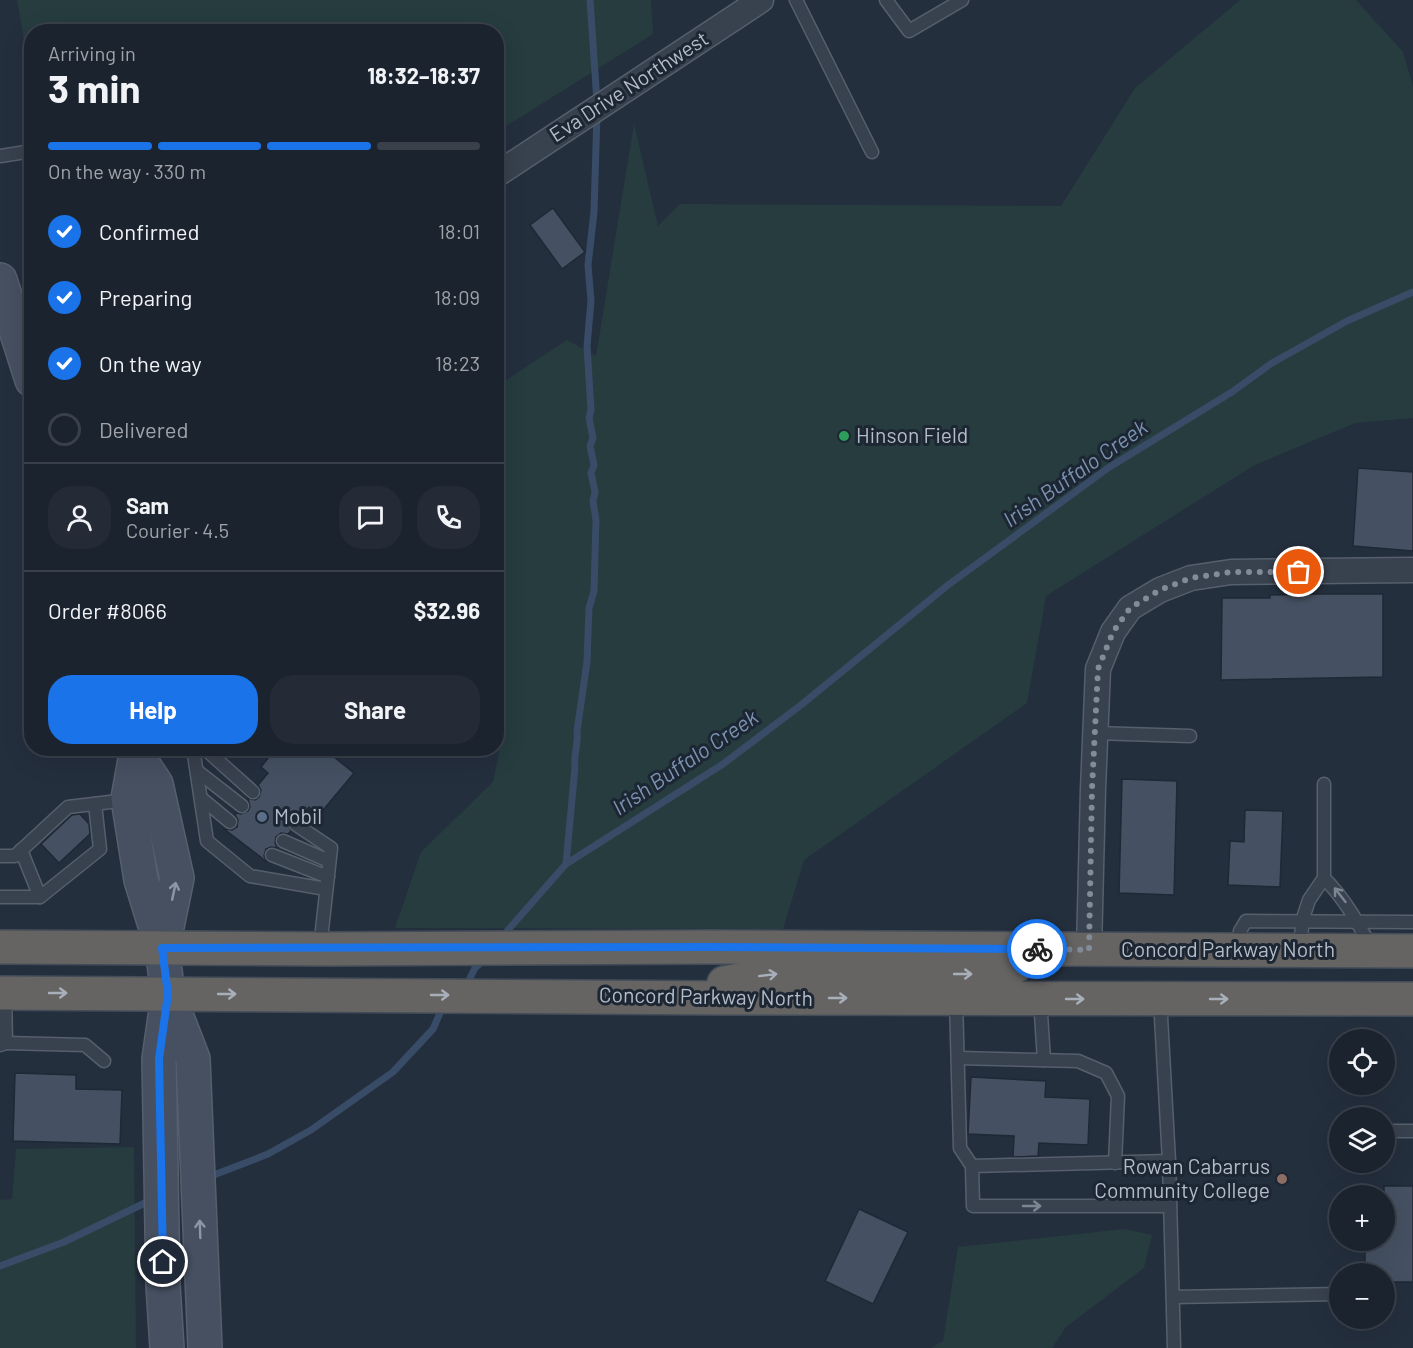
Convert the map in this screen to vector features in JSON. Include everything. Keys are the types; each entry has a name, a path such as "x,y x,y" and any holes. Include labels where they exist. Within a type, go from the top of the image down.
{"highway":[{"name":"Concord Parkway North","path":"0,946 320,949 1239,950 1300,936 1373,951 1413,951"},
{"path":"648,997 771,974 1004,974 1016,966 1018,949"},
{"name":"Concord Parkway North","path":"2,993 1413,999"}],"main road":[{"path":"0,280 24,355"},
{"path":"135,756 128,799 141,880 162,948 168,994 193,1059 205,1348"},
{"path":"139,756 156,784 177,878 162,948"},
{"path":"168,994 159,1059 163,1285 168,1346"}],"street":[{"name":"Eva Drive Northwest","path":"504,170 761,0"},
{"path":"1089,950 1098,669 1113,632 1130,608 1160,590 1191,578 1231,572 1413,570"}],"lane":[{"path":"796,0 872,152"},
{"path":"886,0 909,31 962,0"},
{"path":"0,156 24,152"},
{"path":"1095,733 1190,736"},
{"path":"195,756 207,841 250,876 327,883"},
{"path":"213,756 253,792"},
{"path":"197,771 242,806"},
{"path":"1324,784 1324,878 1309,900 1300,936 1358,922 1413,922"},
{"path":"201,798 230,822"},
{"path":"0,856 15,856 68,807 128,799"},
{"path":"0,897 40,897 100,849 95,804"},
{"path":"295,825 331,848 320,949"},
{"path":"283,841 329,861"},
{"path":"21,850 40,897"},
{"path":"272,855 327,883"},
{"path":"1324,878 1339,892 1373,951"},
{"path":"2,993 3,1044 85,1045 104,1061"},
{"path":"956,998 960,1148 972,1166 973,1206 1170,1206"},
{"path":"1040,999 1044,1060"},
{"path":"1160,999 1174,1348"},
{"path":"958,1058 1078,1061 1106,1073 1118,1096 1115,1163"},
{"path":"1395,1131 1413,1131"},
{"path":"972,1166 1168,1161"},
{"path":"1173,1297 1329,1294"}],"green space":[{"path":"17,0 651,0 653,34 504,128 504,24 24,24 24,40"},
{"path":"1240,0 1356,0 1403,52 1413,86 1413,418 1355,423 1253,466 1046,596 1027,703 804,860 783,929 395,928 421,852 493,782 498,756 504,756 504,381 567,340 596,356 634,124 658,226 680,204 1061,206 1135,88"},
{"path":"134,1147 136,1348 0,1348 0,1200 12,1199 16,1149"},
{"path":"1125,1229 1152,1235 1144,1268 1066,1327 1052,1348 931,1348 943,1341 958,1247"}],"building":[{"path":"553,208 585,252 562,269 530,225"},
{"path":"1358,468 1413,472 1413,551 1353,546"},
{"path":"1383,594 1383,677 1221,680 1222,598 1270,598 1270,595"},
{"path":"270,756 333,756 354,773 319,815 309,807 301,818 295,816 289,819 287,824 291,831 288,834 281,833 276,837 277,848 266,849 264,856 267,862 224,829 232,830 237,827 238,820 235,815 248,811 250,807 248,798 255,800 259,797 261,790 258,785 268,773 261,767"},
{"path":"1122,779 1177,781 1174,895 1119,893"},
{"path":"1245,810 1283,811 1280,887 1228,885 1230,841 1244,842"},
{"path":"80,814 89,824 90,834 59,863 41,844 72,815"},
{"path":"15,1073 76,1075 76,1089 122,1090 120,1144 13,1141"},
{"path":"971,1077 1046,1081 1045,1097 1090,1099 1088,1145 1039,1143 1038,1156 1013,1157 1014,1136 968,1134"},
{"path":"1395,1186 1413,1186 1413,1282 1395,1282 1395,1263 1365,1263 1365,1251 1395,1251"},
{"path":"859,1209 908,1232 873,1304 825,1281"}],"waterway":[{"path":"590,0 597,102"},
{"path":"566,864 577,731 587,662 589,608 594,591 596,520 593,501 595,492 591,473 594,465 590,446 593,438 589,418 591,410 587,346 591,301 588,265 594,212 597,113"},
{"name":"Irish Buffalo Creek","path":"501,938 566,864 723,764 801,705 948,585 1108,468 1232,392 1272,363 1347,321 1413,292"},
{"name":"Irish Buffalo Creek","path":"466,986 475,968 485,959"},
{"name":"Irish Buffalo Creek","path":"206,1178 268,1154 311,1130 393,1072 433,1029 446,1006"},
{"name":"Irish Buffalo Creek","path":"0,1266 64,1242 151,1200"}],"way so far":[{"path":"1037,949 1089,950 1092,789 1098,669 1113,632 1130,608 1160,590 1191,578 1231,572 1299,572"}],"place":[{"name":"Hinson Field","path":"844,436"},
{"name":"Mobil","path":"262,817"},
{"name":"Rowan Cabarrus Community College","path":"1282,1179"}],"route":[{"path":"163,1262 159,1059 168,994 162,948 1037,949"}]}
